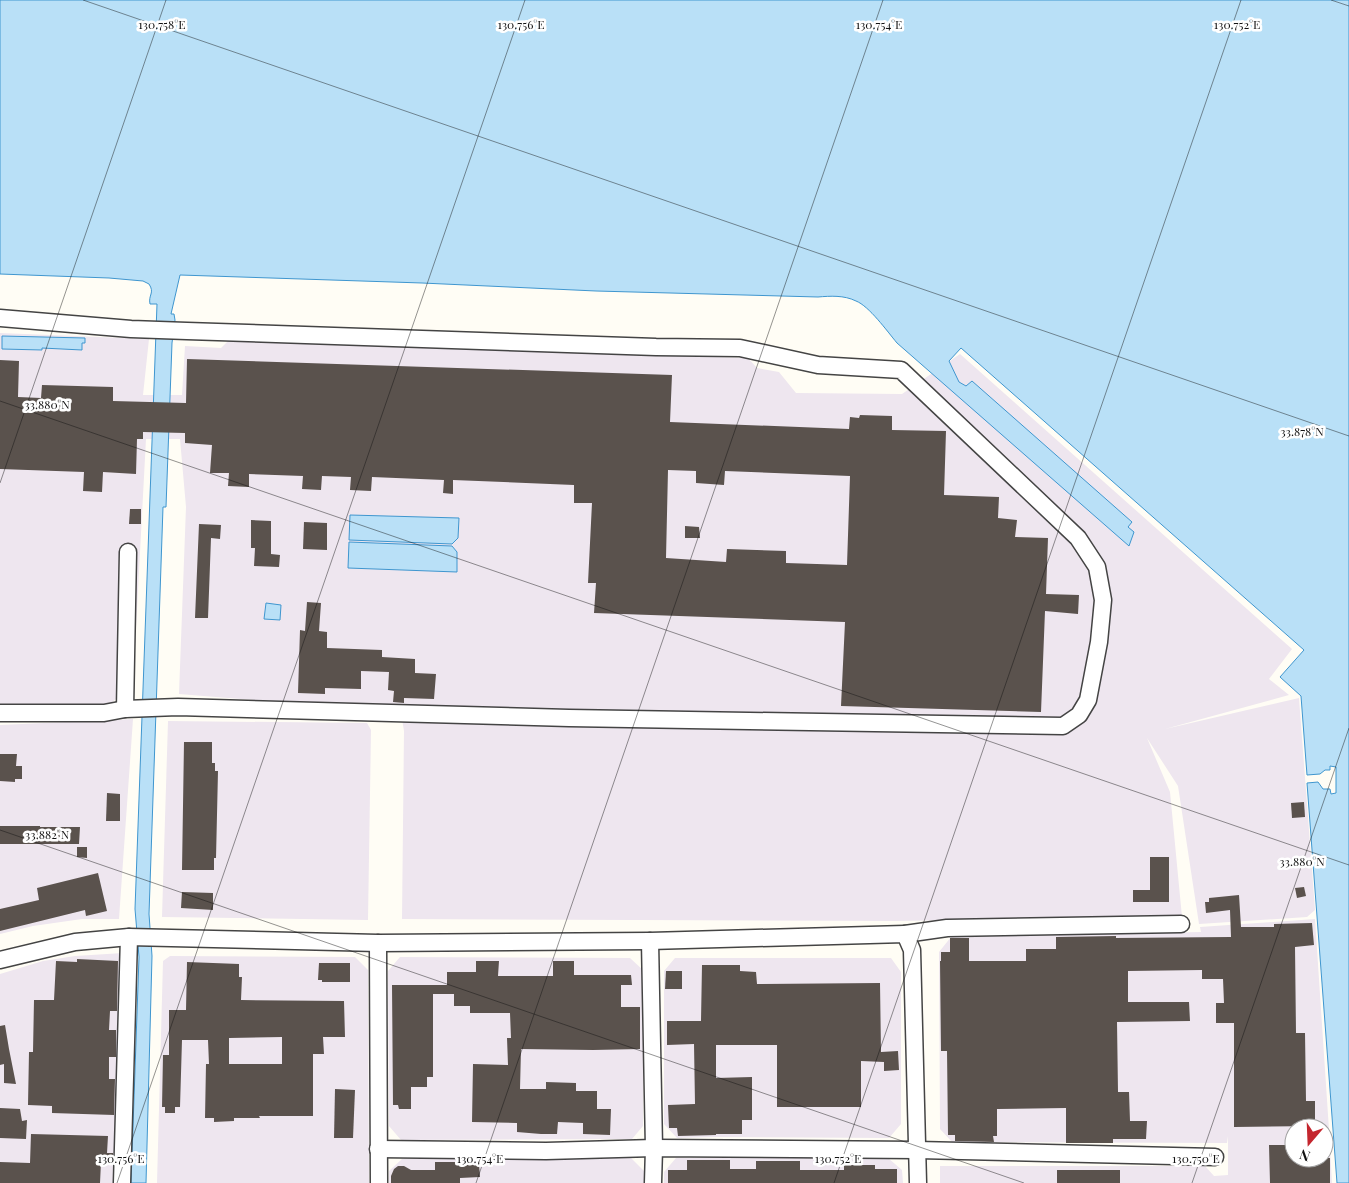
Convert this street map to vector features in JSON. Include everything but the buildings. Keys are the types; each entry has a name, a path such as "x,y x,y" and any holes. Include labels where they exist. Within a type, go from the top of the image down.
{"street":[{"path":"0,318 188,332 740,348 818,365 902,370 1078,538 1097,567 1103,600 1099,642 1088,700 1079,715 1063,726 569,718 178,707 125,709 104,713 0,713"},
{"path":"125,709 128,552"},
{"path":"0,960 75,942 133,937 378,943 650,940 905,934 947,928 1182,924"},
{"path":"905,934 912,950 918,1183"},
{"path":"122,1183 133,937"},
{"path":"650,940 653,1183"},
{"path":"378,943 379,1183"},
{"path":"378,1149 546,1151 654,1148 917,1150 1216,1157"}],"shaded area":[{"path":"0,333 149,339 143,395 182,395 185,346 221,348 228,341 748,358 757,368 779,372 796,393 902,394 960,354 1292,649 1269,679 1289,695 1165,729 1299,698 1315,910 1307,917 1199,924 1178,786 1147,738 1170,792 1182,917 895,921 402,919 404,731 400,707 328,706 179,694 186,507 180,439 146,439 133,685 105,708 0,704"},
{"path":"133,719 119,919 82,919 33,926 0,934 0,725"},
{"path":"168,721 367,723 371,730 368,920 162,917"},
{"path":"1315,919 1328,1118 1284,1118 1284,1168 1331,1168 1332,1183 940,1183 940,1166 1205,1166 1214,1176 1228,1175 1228,1136 1227,1143 952,1142 940,1129 939,952 951,937 1201,932 1200,927"},
{"path":"123,953 116,1183 0,1183 0,974 43,961 75,956"},
{"path":"170,956 355,957 368,970 369,1183 157,1183 163,961"},
{"path":"400,957 630,958 644,971 643,1126 632,1139 401,1140 389,1126 388,971"},
{"path":"675,958 891,958 901,972 901,1124 889,1138 677,1138 664,1124 664,971"},
{"path":"631,1158 644,1171 644,1183 389,1183 389,1171 402,1159"},
{"path":"676,1158 888,1158 902,1170 903,1183 664,1183 664,1172"}],"water":[{"path":"0,0 1349,0 1349,1183 1337,1183 1334,1118 1332,1118 1307,783 1318,782 1323,789 1330,789 1331,794 1336,793 1336,767 1330,766 1330,770 1325,770 1320,774 1307,775 1301,696 1280,677 1304,650 961,348 949,361 959,382 966,386 972,381 1132,522 1128,527 1134,532 1129,546 897,343 878,319 866,308 856,301 847,298 832,296 596,291 180,275 171,314 174,314 175,320 172,343 166,507 163,507 149,914 152,956 146,1183 131,1183 139,957 135,909 157,304 150,304 151,287 143,281 0,274"},
{"path":"2,336 85,338 85,343 82,343 82,350 2,349"},
{"path":"350,515 459,518 458,538 452,544 349,540"},
{"path":"349,542 452,546 457,552 457,572 348,568"},
{"path":"266,603 281,605 280,620 264,619"}]}
